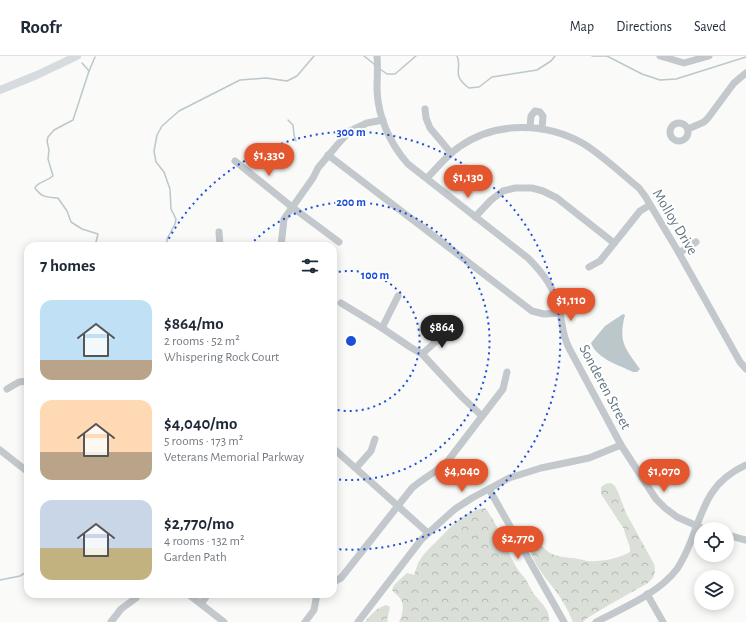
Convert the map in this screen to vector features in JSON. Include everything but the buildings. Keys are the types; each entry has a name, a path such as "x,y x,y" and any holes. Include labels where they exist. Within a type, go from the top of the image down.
{"main road":[{"path":"0,90 37,75 77,56"}],"street":[{"name":"Sonderen Street","path":"377,56 378,96 383,120 389,136 403,158 528,258 543,272 552,287 557,300 566,341 621,445 656,499 678,518 694,525"},
{"path":"660,56 684,63 709,56"},
{"path":"688,129 696,126 708,118 734,83 746,73"},
{"path":"425,109 426,118 430,128 451,153"},
{"path":"530,127 531,116 535,111 538,111 543,116 542,129"},
{"path":"281,242 284,219 328,155 345,134 367,124 383,120"},
{"name":"Molloy Drive","path":"427,178 451,153 467,141 499,129 515,127 542,129 570,137 584,145 639,188 679,252 740,362 746,369"},
{"path":"328,155 532,311 544,314 560,313"},
{"path":"236,161 292,207 339,242"},
{"path":"475,217 491,200 503,191 515,188 532,188 543,191 557,198 614,243"},
{"path":"589,267 600,261 640,211 650,204"},
{"path":"219,232 220,242"},
{"path":"679,252 696,242"},
{"path":"382,328 398,296"},
{"path":"341,303 422,354 482,416"},
{"path":"422,354 449,330"},
{"path":"337,580 341,578 412,488 436,472 447,462 503,389 507,372"},
{"path":"7,390 19,382 24,381"},
{"path":"356,468 371,451 375,439"},
{"path":"358,622 428,533 455,509 518,474 589,458 621,445"},
{"path":"0,450 24,469"},
{"path":"337,451 428,533"},
{"path":"698,522 710,495 719,484 746,465"},
{"path":"489,489 564,622"},
{"path":"596,622 647,594 667,580 686,554 694,532"},
{"path":"734,537 746,540"},
{"path":"647,594 663,622"},
{"path":"111,622 121,609 136,598"},
{"path":"193,598 224,622"},
{"path":"201,604 205,598"},
{"path":"306,622 314,610 316,598"}],"green space":[{"path":"610,483 615,486 626,513 654,564 654,574 648,583 607,606 583,622 573,622 561,598 536,563 531,551 530,538 536,541 547,551 560,557 575,558 587,561 609,560 630,552 630,547 624,529 601,494 601,487"},
{"path":"485,508 498,529 516,567 525,578 532,591 544,605 548,613 549,622 399,622 402,616 403,606 399,597 392,590 394,585 407,573 414,575 418,563 428,550 458,520 471,512"},
{"path":"386,605 390,607 387,620 388,622 365,622 374,612"}],"shaded area":[{"path":"623,314 625,315 622,332 624,344 630,356 640,369 637,372 633,372 603,357 594,349 591,343 605,326"}],"waterway":[{"path":"167,242 176,219 171,209 170,189 164,172 156,162 154,151 157,135 162,126 179,111 240,80 266,78 287,81 297,76 314,56"},
{"path":"364,56 374,64"},
{"path":"380,69 387,74 395,74 416,56"},
{"path":"457,56 459,65 458,75 463,83 469,88 479,87 492,77 537,70 551,61 555,56"},
{"path":"592,56 607,56"},
{"path":"607,56 642,74 660,80 676,79 746,57"},
{"path":"95,57 73,120 54,130 48,137 48,159 53,176 38,184 35,188 42,195 58,198 67,211 71,222 82,229 98,234 96,242"},
{"path":"82,63 89,71"},
{"path":"288,120 293,125 296,141"},
{"path":"0,580 20,576 24,574"}]}
